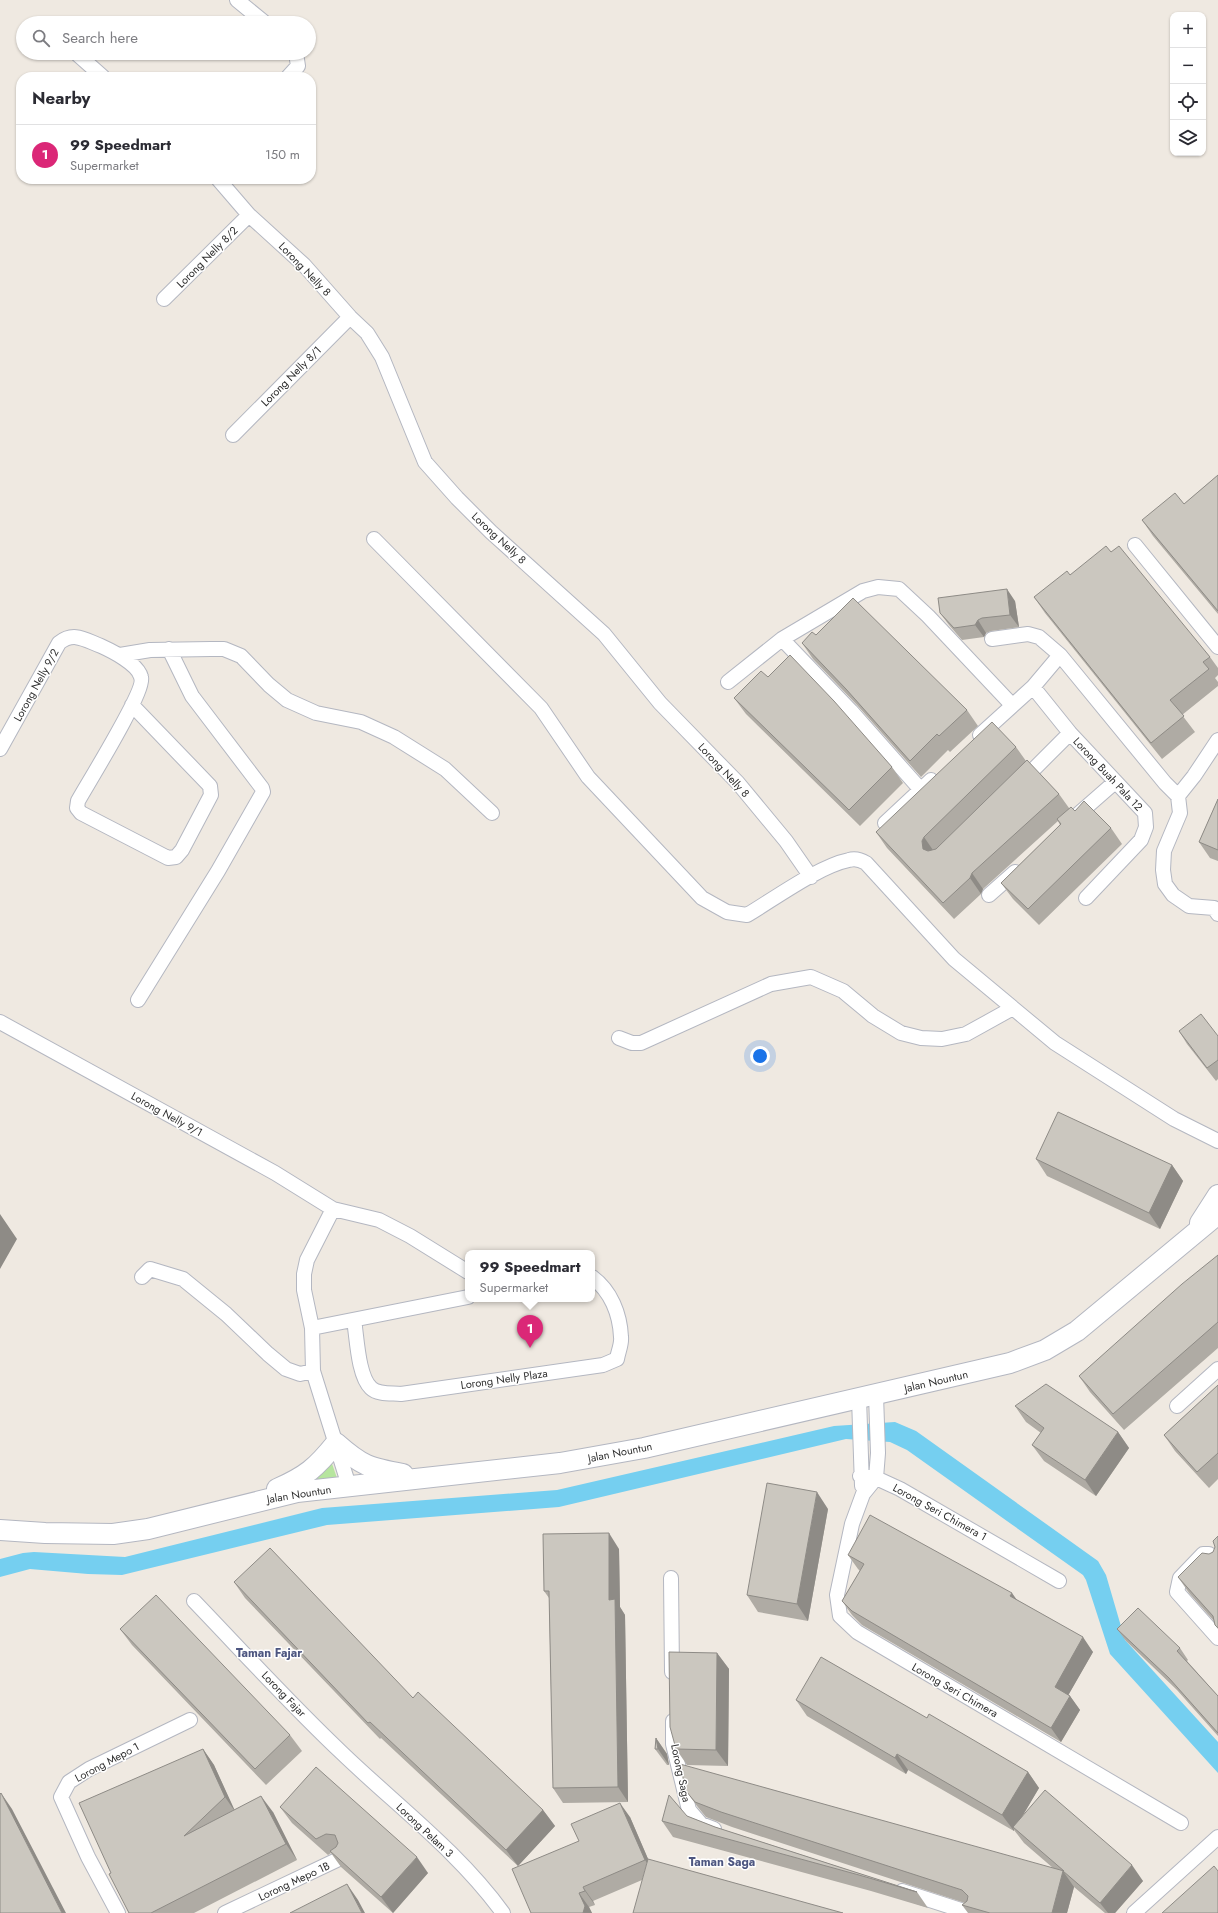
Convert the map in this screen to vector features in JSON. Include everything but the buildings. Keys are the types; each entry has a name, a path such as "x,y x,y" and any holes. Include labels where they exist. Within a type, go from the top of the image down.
{"street":[{"path":"237,0 257,16"},
{"path":"84,60 97,72"},
{"path":"293,72 298,66 297,60"},
{"name":"Lorong Nelly 8","path":"222,184 249,215 304,265 367,334 382,357 425,462 457,498 491,532 604,634 660,703 738,783 786,841 811,877"},
{"name":"Lorong Nelly 8/2","path":"164,299 249,215"},
{"name":"Lorong Nelly 8/1","path":"233,435 350,317"},
{"path":"374,539 541,708 588,777 702,898 727,912 747,915 827,868 850,859 861,860 866,863 954,959 1055,1043 1174,1119 1218,1141"},
{"path":"1135,545 1218,647"},
{"path":"728,682 782,639 863,591 878,587 899,589 928,616 1012,705"},
{"path":"992,639 1028,634 1039,636 1060,655 1165,783 1178,796 1180,813 1164,851 1163,870 1165,884 1173,895 1189,906 1214,908 1218,914"},
{"name":"Lorong Nelly 9/2","path":"0,749 59,643 66,638 76,636 120,655 136,669 141,677 142,685 132,705"},
{"path":"782,639 851,711 921,790"},
{"path":"138,1000 218,871 263,792 262,788 192,696 169,649"},
{"path":"120,655 150,650 224,649 241,656 269,685 287,700 316,713 361,722 394,737 445,769 492,813"},
{"path":"972,742 1033,687 1060,655"},
{"name":"Lorong Buah Pala 12","path":"1033,687 1070,733 1145,813 1146,827 1141,840 1086,898"},
{"path":"132,705 210,786 211,795 182,850 176,857 168,858 80,813 77,808 78,801 132,705"},
{"path":"1009,793 1070,733"},
{"path":"1178,796 1194,776 1218,740"},
{"path":"885,823 944,768"},
{"path":"1064,828 1115,782"},
{"path":"989,895 1024,864"},
{"path":"619,1038 641,1043 771,984 811,977 844,991 873,1016 901,1033 921,1038 942,1039 966,1034 1012,1008"},
{"name":"Lorong Nelly 9/1","path":"0,1022 275,1173 332,1209 379,1220 410,1236 465,1270"},
{"path":"1202,1132 1218,1130"},
{"name":"Jalan Nountun","path":"1195,1232 1218,1195"},
{"path":"332,1209 307,1260 304,1274 304,1290 312,1328 313,1371 349,1486"},
{"name":"Jalan Nountun","path":"0,1530 45,1533 113,1534 170,1524 252,1502 297,1492 560,1463 644,1448 1010,1363 1045,1350 1077,1331 1218,1214"},
{"path":"142,1277 150,1269 183,1279 226,1314 286,1369 300,1374 313,1371"},
{"name":"Lorong Nelly Plaza","path":"354,1320 363,1376 372,1389 384,1393 401,1394 603,1365 617,1359 622,1338 616,1307 603,1286 595,1279"},
{"path":"312,1328 465,1298"},
{"path":"1177,1406 1218,1370"},
{"path":"863,1494 876,1478 878,1453 868,1396"},
{"path":"863,1494 860,1476 861,1455 868,1396"},
{"path":"336,1443 353,1458 367,1466 425,1478"},
{"path":"252,1502 307,1474 336,1443"},
{"name":"Lorong Seri Chimera 1","path":"860,1476 876,1478 900,1489 1003,1547 1059,1581"},
{"name":"Lorong Seri Chimera","path":"863,1494 852,1524 837,1595 840,1616 857,1632 1182,1823"},
{"path":"1216,1560 1209,1554 1203,1554 1180,1578 1177,1592 1218,1638"},
{"path":"671,1578 673,1689"},
{"name":"Lorong Fajar","path":"194,1601 341,1753"},
{"name":"Lorong Saga","path":"673,1705 673,1744 688,1810 701,1824 729,1835"},
{"name":"Lorong Mepo 1","path":"118,1913 88,1857 61,1798 69,1782 89,1769 190,1720"},
{"name":"Lorong Pelam 3","path":"341,1753 467,1869 487,1890 503,1913"},
{"path":"1134,1913 1218,1837"},
{"name":"Lorong Mepo 1B","path":"225,1913 341,1858"},
{"path":"887,1886 970,1913"}],"green space":[{"path":"330,1458 337,1478 311,1480"}],"water":[{"path":"895,1422 916,1431 1098,1561 1106,1575 1125,1640 1218,1742 1218,1773 1110,1654 1086,1580 1083,1575 907,1450 890,1442 846,1439 559,1507 327,1525 122,1575 88,1574 30,1569 0,1577 0,1559 23,1553 34,1552 125,1557 322,1508 557,1490 834,1426"}],"place":[{"name":"99 Speedmart","path":"530,1348"}],"district":[{"name":"Taman Fajar","path":"269,1653"},
{"name":"Taman Saga","path":"722,1862"}]}
